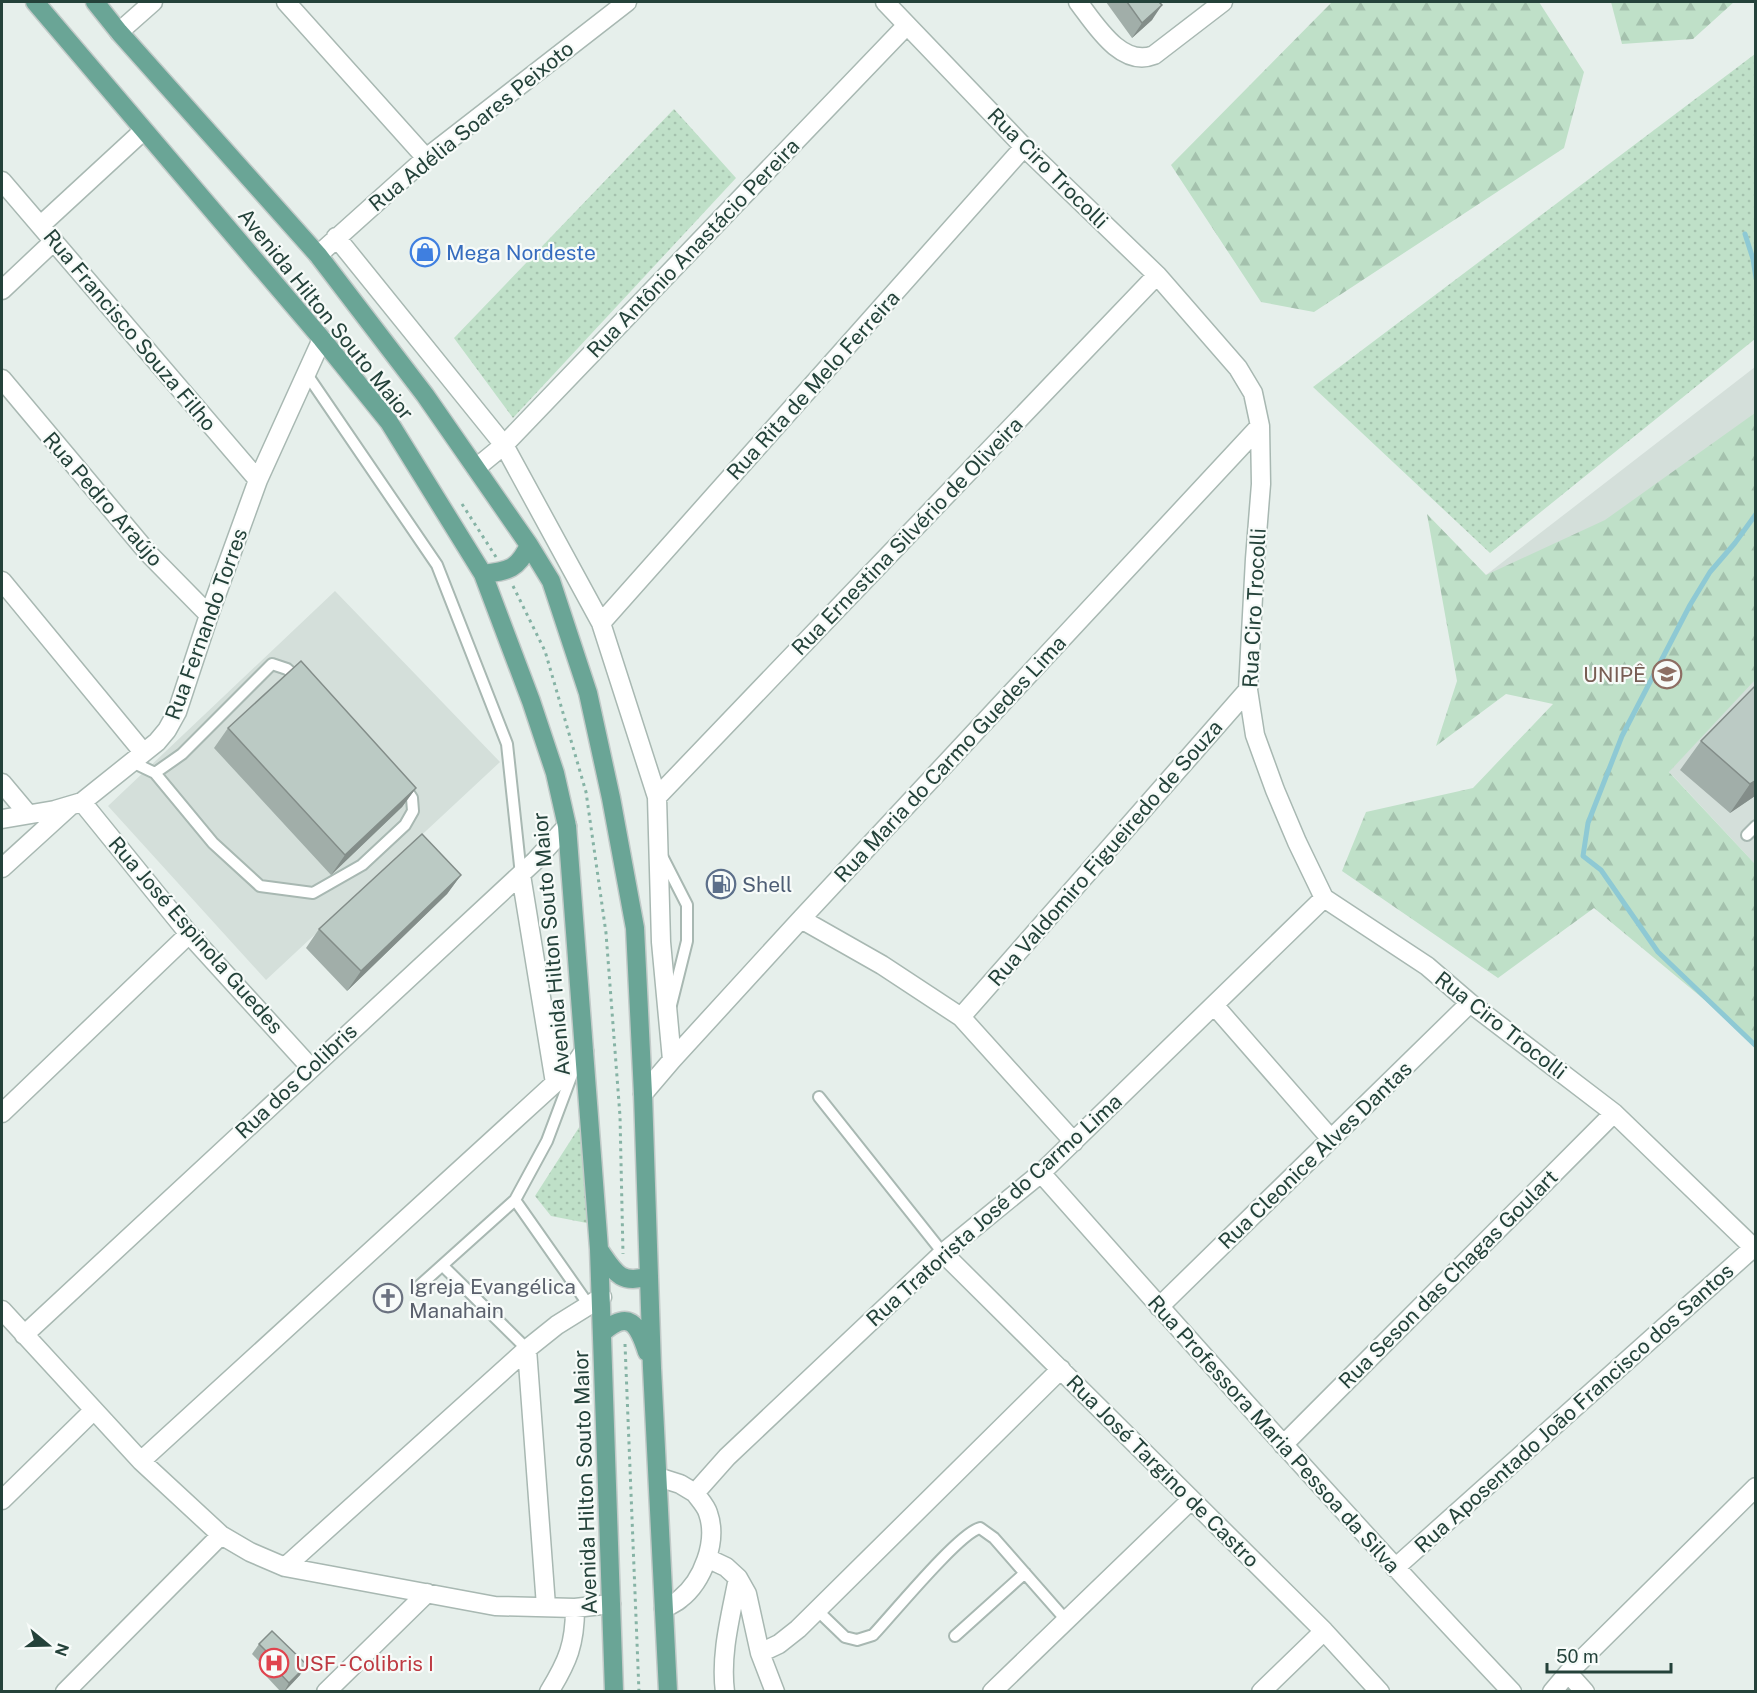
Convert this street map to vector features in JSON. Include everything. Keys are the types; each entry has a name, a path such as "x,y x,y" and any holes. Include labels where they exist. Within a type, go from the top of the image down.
{"main road":[{"name":"Avenida Hilton Souto Maior","path":"35,2 322,339 389,422 483,574 531,700 555,773 567,826 580,1057 599,1249 595,1300 602,1333 614,1692"},
{"name":"Avenida Hilton Souto Maior","path":"95,2 119,32 318,255 424,395 529,545 551,582 588,693 611,798 635,928 652,1368 668,1692"},
{"path":"483,574 505,570 518,564 529,545"},
{"path":"599,1249 611,1267 623,1278 634,1280 649,1276"},
{"path":"602,1333 613,1324 624,1321 636,1326 641,1333 652,1368"}],"street":[{"path":"119,32 153,2"},
{"path":"286,2 426,158"},
{"name":"Rua Adélia Soares Peixoto","path":"318,255 426,158 627,2"},
{"name":"Rua Ciro Trocolli","path":"885,2 1024,147 1157,275 1238,368 1253,393 1260,426 1261,484 1248,690 1255,735 1275,790 1324,898 1427,966 1470,1003 1614,1113 1754,1249"},
{"path":"1078,2 1103,34 1125,54 1144,59 1154,56 1222,2"},
{"name":"Rua Antônio Anastácio Pereira","path":"476,468 504,445 907,25"},
{"path":"41,225 143,131"},
{"name":"Rua Rita de Melo Ferreira","path":"601,623 1024,147"},
{"name":"Rua Francisco Souza Filho","path":"2,181 258,480"},
{"path":"336,237 504,445 601,623 657,797 661,942 672,1060"},
{"path":"2,290 54,241"},
{"name":"Rua Ernestina Silvério de Oliveira","path":"657,797 1157,275"},
{"name":"Rua Fernando Torres","path":"2,819 76,804 157,741 167,730 177,712 208,615 258,480 322,339"},
{"name":"Rua Pedro Araújo","path":"2,379 148,553 208,615"},
{"name":"Rua Maria do Carmo Guedes Lima","path":"643,1094 801,919 1260,426"},
{"path":"2,581 137,757"},
{"name":"Rua Valdomiro Figueiredo de Souza","path":"961,1017 1248,690"},
{"path":"2,783 28,814"},
{"path":"2,868 76,804"},
{"name":"Rua José Espinola Guedes","path":"76,804 189,934 311,1068"},
{"name":"Rua dos Colibris","path":"24,1335 521,875 567,826"},
{"path":"521,875 555,1083"},
{"name":"Rua Tratorista José do Carmo Lima","path":"695,1493 727,1457 943,1253 1041,1173 1074,1142 1324,898"},
{"path":"801,919 882,965 961,1017 1074,1142"},
{"path":"2,1113 189,934"},
{"name":"Rua Cleonice Alves Dantas","path":"1159,1307 1470,1003"},
{"path":"1214,1005 1331,1139"},
{"path":"141,1461 555,1083 580,1057"},
{"name":"Rua Seson das Chagas Goulart","path":"1283,1445 1614,1113"},
{"name":"Rua Professora Maria Pessoa da Silva","path":"1041,1173 1283,1445 1512,1692"},
{"name":"Rua Aposentado João Francisco dos Santos","path":"1395,1568 1754,1249"},
{"name":"Rua José Targino de Castro","path":"943,1253 1324,1631 1380,1692"},
{"path":"285,1567 527,1349 557,1325 595,1300"},
{"path":"2,1310 141,1461 221,1535 250,1552 285,1567 495,1606 575,1608 611,1604"},
{"path":"527,1349 546,1606"},
{"path":"760,1653 779,1644 817,1610 1060,1369"},
{"path":"2,1500 94,1410"},
{"path":"658,1477 680,1484 695,1493 708,1512 711,1535 707,1558 696,1581 681,1599 664,1609"},
{"path":"1552,1692 1568,1673 1755,1487"},
{"path":"992,1692 1191,1500"},
{"path":"65,1692 221,1535"},
{"path":"707,1558 726,1567 738,1578 747,1594 760,1653 775,1692"},
{"path":"725,1692 723,1677 726,1646 738,1578"},
{"path":"326,1692 427,1593"},
{"path":"549,1692 572,1647 575,1608"},
{"path":"1261,1692 1324,1631"},
{"path":"1568,1673 1585,1692"}],"lane":[{"path":"306,373 437,565 507,744 521,875"},
{"path":"155,773 182,754 272,664 286,669 311,690"},
{"path":"137,757 155,773 213,843 260,886 313,893 362,866 405,825 413,811 412,798 397,774"},
{"path":"1747,835 1755,826"},
{"path":"658,850 687,905 687,941 668,1017"},
{"path":"417,1288 515,1200 547,1141 580,1057"},
{"path":"819,1097 943,1253"},
{"path":"515,1200 595,1300"},
{"path":"443,1266 527,1349"},
{"path":"817,1610 845,1637 857,1640 873,1635 949,1551 972,1530 980,1528 994,1538 1066,1620"},
{"path":"955,1636 1025,1573"}],"path":[{"path":"460,502 505,570 546,651 586,792 606,933 620,1116 623,1278"},
{"path":"624,1321 639,1692"}],"shaded area":[{"name":"UNIPÊ","path":"1755,367 1755,864 1486,575"},
{"path":"335,591 500,762 266,980 108,806"}],"green space":[{"path":"1332,2 1539,2 1584,72 1564,148 1314,312 1261,302 1171,165"},
{"path":"1611,2 1734,2 1693,39 1622,44"},
{"path":"1755,54 1755,339 1490,553 1313,387"},
{"path":"674,109 736,178 513,418 454,338"},
{"path":"1755,413 1755,680 1669,772 1755,864 1756,1039 1754,1041 1594,908 1498,978 1342,871 1366,812 1473,788 1553,704 1506,694 1436,746 1457,681 1427,514 1486,575 1605,520"},
{"path":"594,1104 597,1225 551,1216 535,1196"}],"building":[{"path":"1127,2 1159,2 1162,5 1142,23"},
{"path":"301,661 416,788 345,855 228,728"},
{"path":"1755,686 1755,781 1750,784 1701,741"},
{"path":"422,834 461,875 361,971 319,929"},
{"path":"272,1631 307,1665 289,1683 273,1666 277,1662 259,1644"}],"waterway":[{"path":"1745,234 1756,278"},
{"path":"1756,514 1710,572 1690,605 1622,736 1588,823 1583,856 1601,870 1658,952 1756,1046"}],"place":[{"name":"Mega Nordeste","path":"425,252"},
{"name":"UNIPÊ","path":"1667,674"},
{"name":"Shell","path":"721,884"},
{"name":"Igreja Evangélica Manahain","path":"388,1298"},
{"name":"USF - Colibris I","path":"274,1663"}]}
